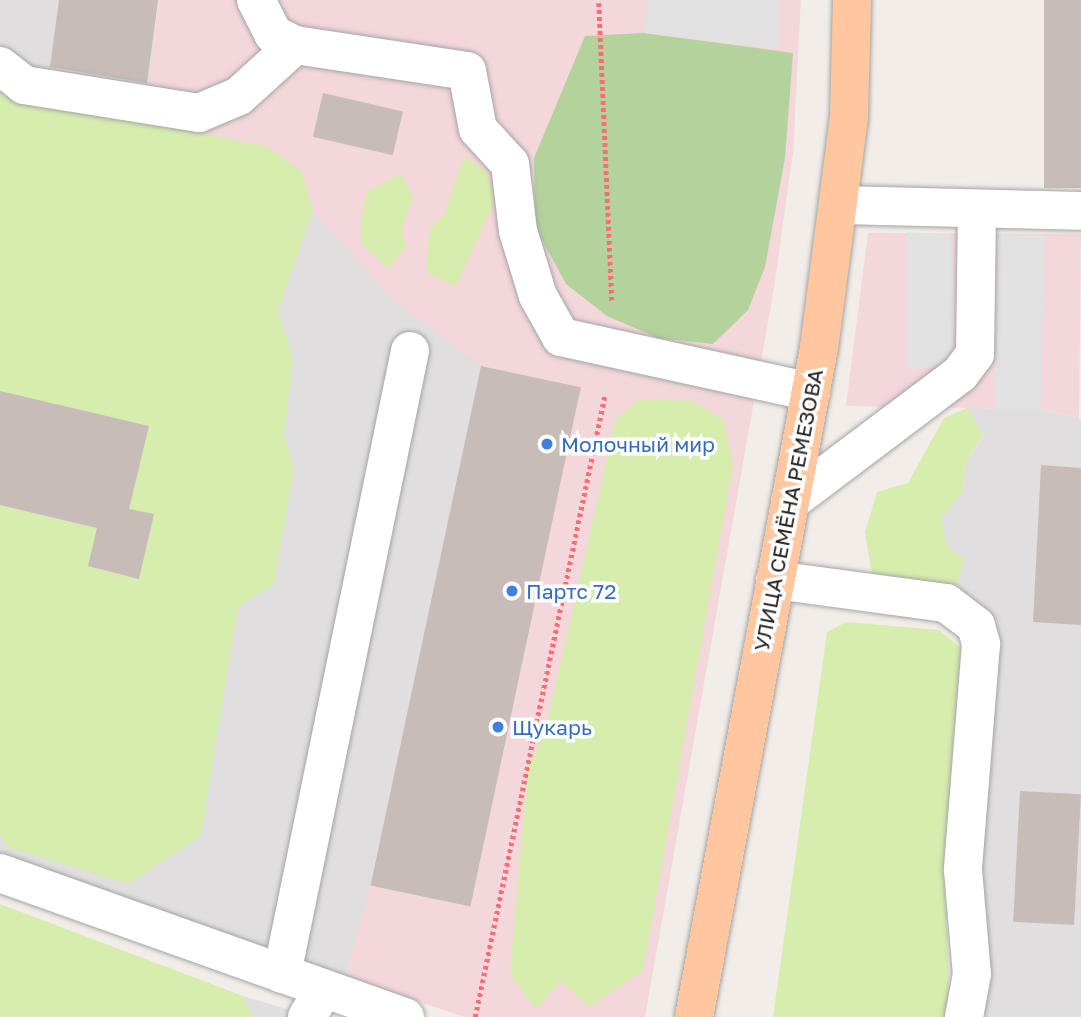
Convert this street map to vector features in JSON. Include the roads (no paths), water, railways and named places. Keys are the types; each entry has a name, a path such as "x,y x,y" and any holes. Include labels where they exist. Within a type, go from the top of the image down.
{"main road":[{"name":"УЛИЦА СЕМЁНА РЕМЕЗОВА","path":"694,1017 811,392 839,205 852,0"}],"lane":[{"path":"256,0 273,34 295,44 467,71 478,129 510,164 518,231 538,296 561,337 811,392"},
{"path":"0,66 24,85 200,113 239,96 295,44"},
{"path":"839,205 1081,211"},
{"path":"790,502 960,374 975,354 977,210"},
{"path":"282,974 410,351"},
{"path":"775,580 946,603 976,626 981,644 962,870 972,974 964,1017"},
{"path":"0,873 282,974 316,1003 405,1017"}],"place":[{"name":"Молочный мир","path":"547,444"},
{"name":"Партс 72","path":"512,591"},
{"name":"Щукарь","path":"498,727"}]}
